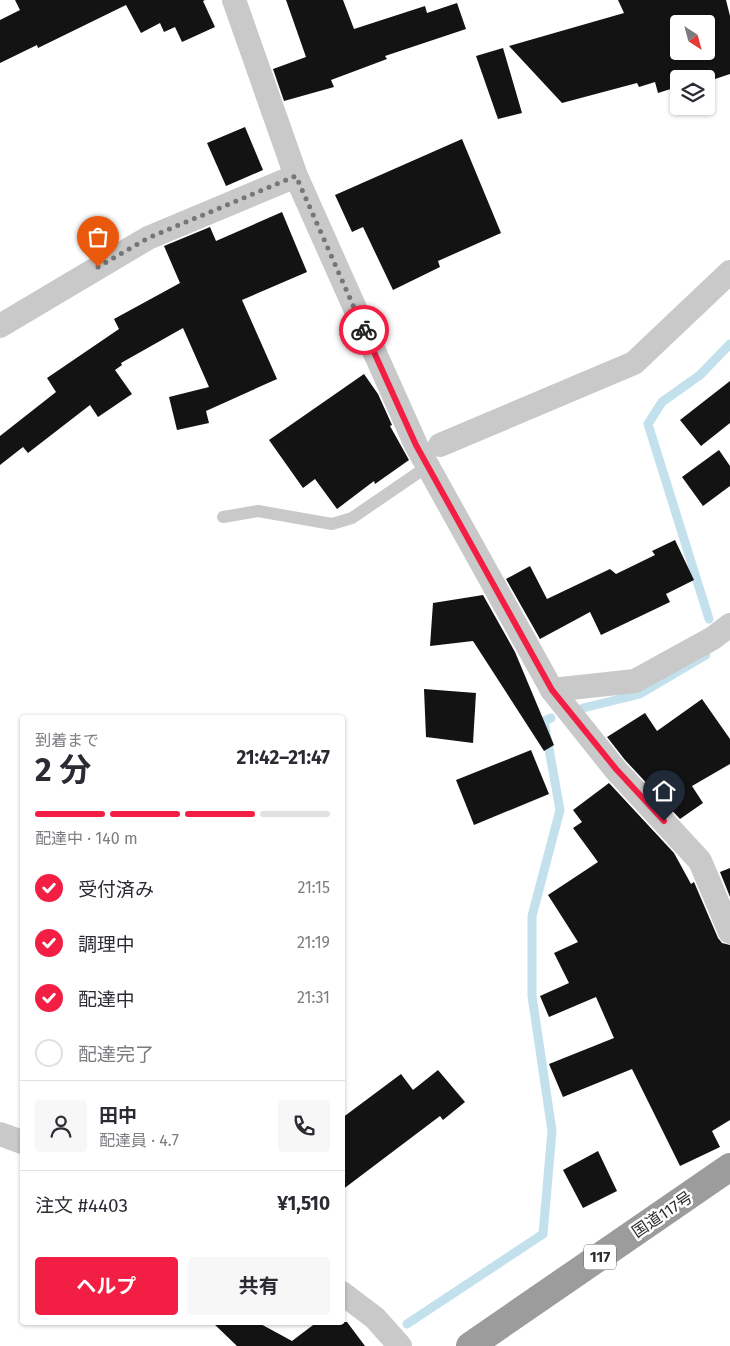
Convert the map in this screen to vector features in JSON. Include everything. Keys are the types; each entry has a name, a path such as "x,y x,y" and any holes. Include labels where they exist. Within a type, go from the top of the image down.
{"highway":[{"name":"国道117号","path":"470,1346 730,1167"}],"street":[{"path":"234,0 296,176 416,445 552,690 616,769 700,861 730,932"},
{"path":"0,326 148,238 296,176"},
{"path":"440,445 634,363 730,272"},
{"path":"552,690 635,681 713,638 730,625"},
{"path":"0,1134 20,1141"},
{"path":"345,1295 375,1318 400,1346"}],"lane":[{"path":"223,517 258,511 332,524 352,518 428,466"}],"building":[{"path":"15,0 205,0 203,1 215,27 182,42 175,27 164,32 160,23 141,33 126,5 38,48 37,45 0,63 0,20 20,10"},
{"path":"286,0 343,0 354,29 425,6 427,13 457,3 466,29 385,56 387,59 331,80 334,87 284,101 273,69 306,57"},
{"path":"618,0 726,0 730,16 730,74 715,79 715,70 670,70 670,89 658,93 655,82 639,87 637,83 562,103 509,46 624,13"},
{"path":"503,48 522,113 498,119 476,56"},
{"path":"245,127 263,170 226,186 207,143"},
{"path":"462,139 501,233 438,261 440,267 393,290 363,227 352,232 335,195"},
{"path":"282,212 307,272 242,300 277,379 206,411 209,423 177,430 169,397 209,387 183,328 121,363 122,365 115,370 132,394 98,417 90,405 28,453 23,447 0,465 0,436 56,392 47,378 119,329 114,319 180,283 164,246 210,227 216,241"},
{"path":"364,374 378,394 392,425 390,426 409,460 375,484 374,481 337,509 315,479 303,488 269,440"},
{"path":"730,381 730,423 701,446 680,420"},
{"path":"719,450 730,466 730,486 703,506 682,477"},
{"path":"675,540 694,580 666,594 670,602 601,635 590,612 540,639 506,579 530,566 547,599 610,569 616,574 655,555 652,551"},
{"path":"483,595 515,652 554,745 544,751 473,641 430,646 433,603"},
{"path":"424,689 476,693 473,743 426,737"},
{"path":"702,699 730,739 730,764 692,786 703,803 680,819 625,760 607,737 645,713 657,731"},
{"path":"531,750 549,794 474,825 456,780"},
{"path":"609,783 674,853 691,884 694,882 718,938 722,943 730,945 730,1120 712,1131 720,1147 680,1166 632,1069 563,1097 549,1064 614,1038 596,997 549,1017 540,996 569,983 554,953 578,942 548,895 598,862 573,828 582,822 573,810"},
{"path":"730,868 730,897 720,872"},
{"path":"438,1070 465,1102 443,1120 440,1116 345,1188 345,1116 401,1074 413,1090"},
{"path":"598,1151 617,1191 583,1208 563,1170"},
{"path":"345,1322 347,1322 365,1346 237,1346 215,1325 263,1325 292,1341 313,1325 345,1325"}],"waterway":[{"path":"709,619 648,424 662,402 700,375 730,344"},
{"path":"583,708 640,694 706,655"},
{"path":"407,1324 543,1234 552,1131 532,996 532,916 560,810 544,721 551,718"}],"way so far":[{"path":"98,267 148,238 296,176 364,330"}],"route":[{"path":"364,330 416,445 552,690 616,769 664,821"}]}
